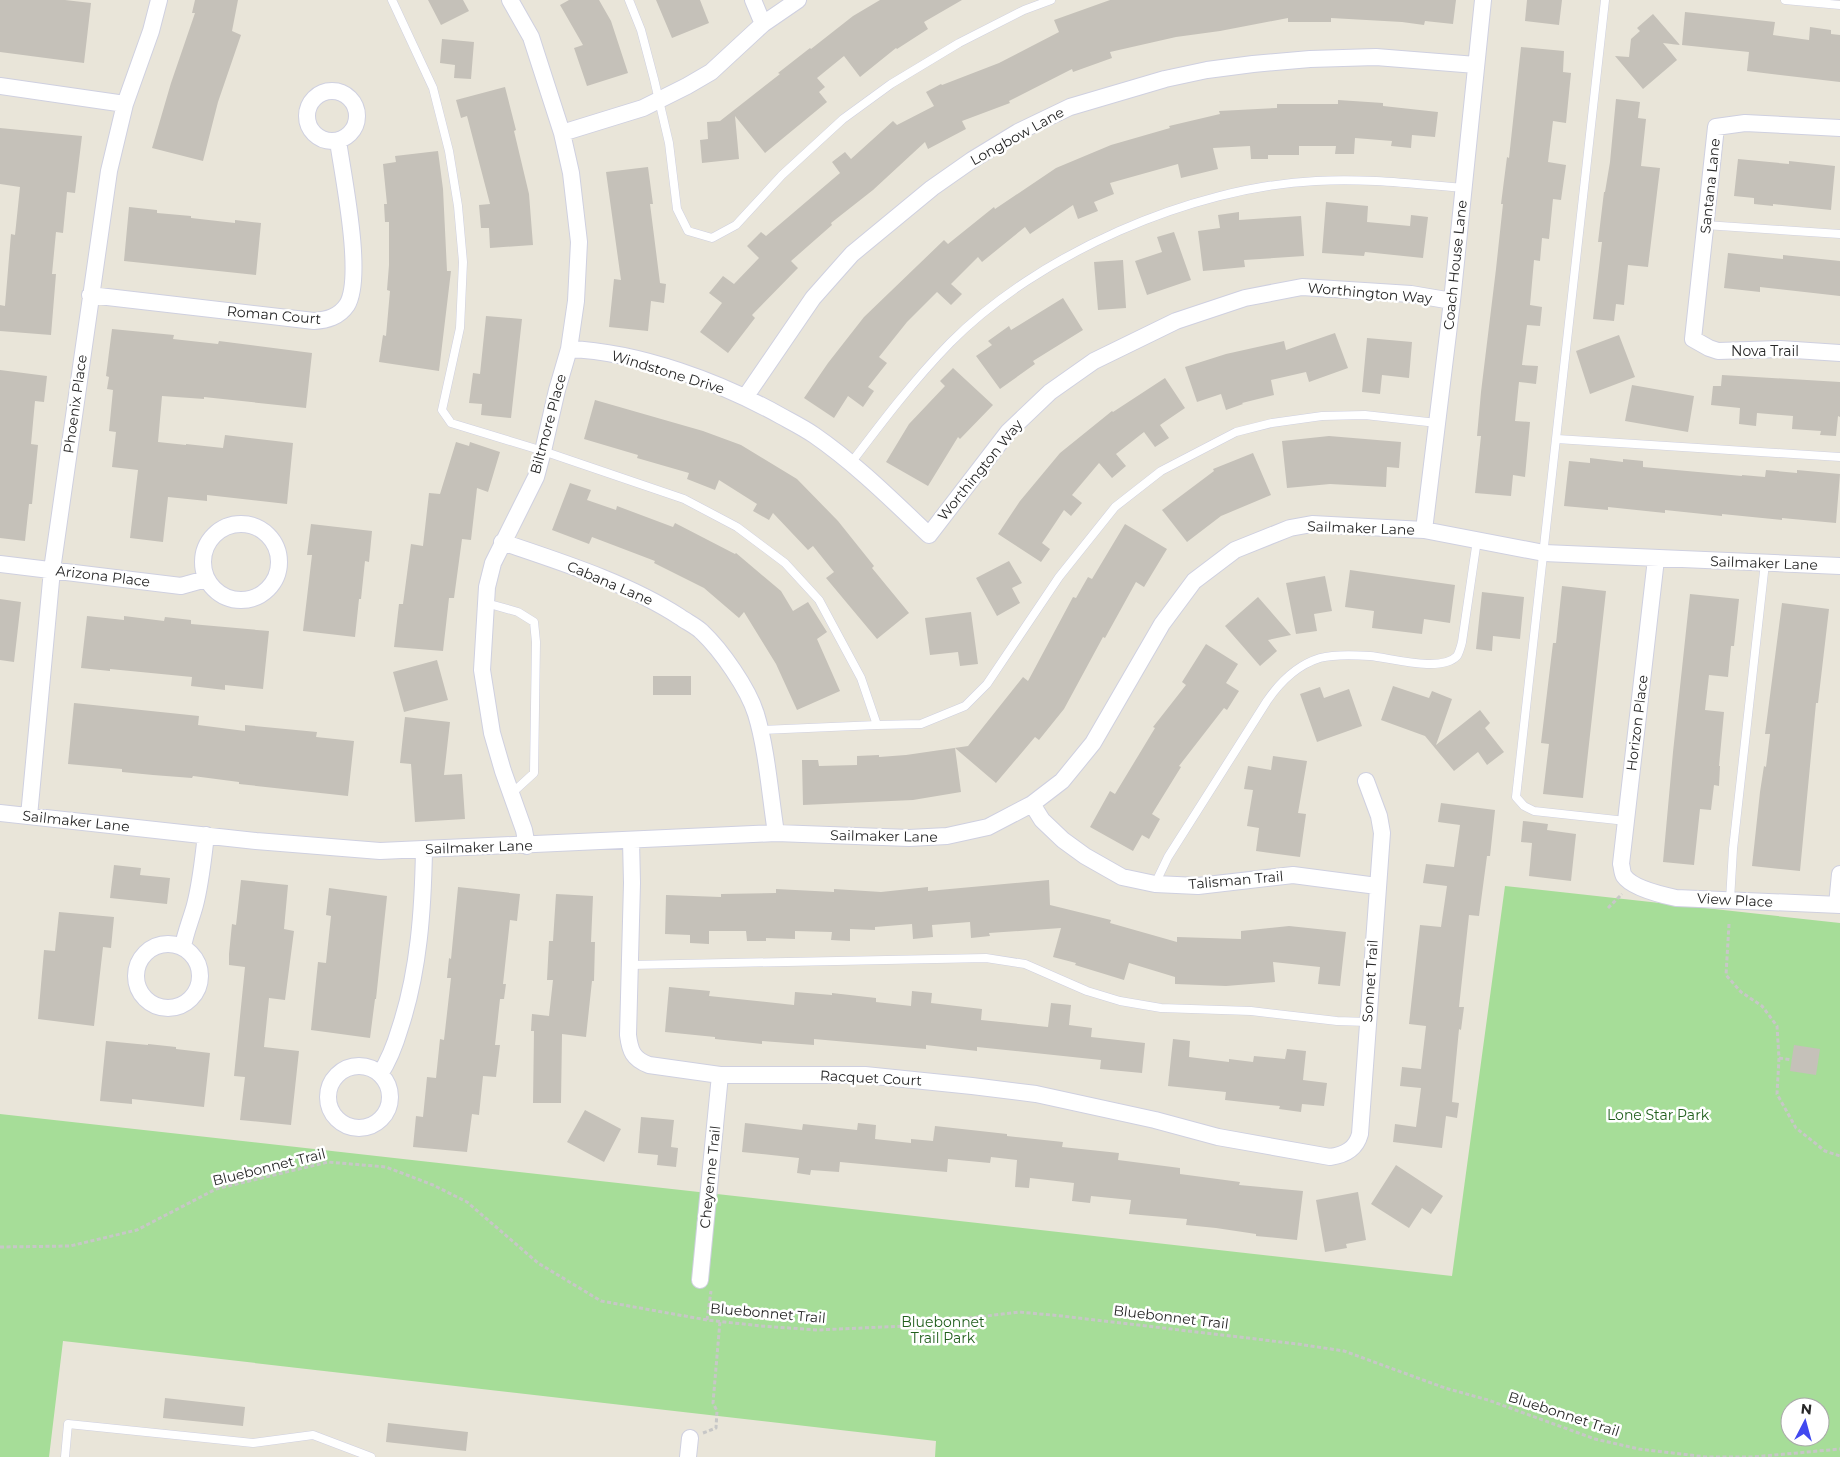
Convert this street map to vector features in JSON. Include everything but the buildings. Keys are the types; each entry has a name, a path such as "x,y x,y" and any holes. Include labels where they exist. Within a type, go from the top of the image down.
{"street":[{"name":"Phoenix Place","path":"29,816 52,570 109,171 125,104 151,31 159,0"},
{"name":"Biltmore Place","path":"510,0 530,36 562,133 571,173 579,242 576,301 569,349 556,390 543,451 536,477 493,563 487,587 482,670 492,733 524,830 527,846"},
{"path":"753,0 763,24"},
{"path":"562,133 643,108 711,72 763,24 798,0"},
{"name":"Coach House Lane","path":"1424,530 1452,300 1483,0"},
{"name":"Longbow Lane","path":"746,396 813,298 852,254 932,188 972,160 1018,132 1070,107 1165,79 1206,70 1253,64 1310,59 1376,57 1476,65"},
{"path":"0,86 125,104"},
{"name":"Santana Lane","path":"1693,339 1716,127 1745,123 1840,128"},
{"name":"Roman Court","path":"90,295 314,321 326,320 337,315 346,307 351,296 353,266 350,224 338,141"},
{"name":"Worthington Way","path":"929,534 1008,432 1050,392 1094,361 1176,321 1245,298 1302,287 1411,294 1452,300"},
{"name":"Nova Trail","path":"1693,339 1718,351 1780,349 1840,354"},
{"name":"Windstone Drive","path":"569,349 594,350 654,364 699,378 746,396 812,433 851,463 929,534"},
{"path":"232,524 250,524 266,532 276,545 281,562 277,579 266,592 250,600 233,600 217,593 206,579 202,562 206,545 217,532 232,524"},
{"name":"Sailmaker Lane","path":"0,812 256,841 380,851 527,846 776,833 909,838 946,836 988,827 1032,804 1062,781 1093,742 1162,624 1194,581 1235,550 1290,528 1312,524 1424,530 1544,553 1840,566"},
{"name":"Cabana Lane","path":"502,542 550,558 643,595 702,632 732,668 744,686 756,712 776,833"},
{"name":"Horizon Place","path":"1632,884 1623,875 1621,864 1656,559"},
{"name":"Arizona Place","path":"0,564 181,586 206,579"},
{"name":"Sonnet Trail","path":"1322,1155 1343,1154 1353,1148 1358,1142 1360,1134 1382,834 1379,816 1366,781"},
{"name":"Talisman Trail","path":"1032,804 1042,820 1063,840 1085,856 1122,877 1155,884 1198,886 1293,875 1377,886"},
{"path":"183,947 201,878 206,835"},
{"name":"Racquet Court","path":"631,840 632,883 628,1035 630,1050 640,1062 649,1065 720,1075 865,1076 1036,1094 1155,1120 1218,1137 1322,1155"},
{"path":"380,1074 390,1060 403,1020 415,967 423,906 424,849"},
{"path":"1838,905 1840,874"},
{"name":"View Place","path":"1632,884 1659,895 1676,898 1838,905"},
{"path":"171,944 183,947 193,956 199,967 200,979 197,992 189,1002 178,1008 165,1009 153,1006 142,997 136,986 135,973 139,961 147,951 158,945 171,944"},
{"name":"Cheyenne Trail","path":"700,1280 720,1075"},
{"path":"688,1457 690,1438"}],"lane":[{"path":"392,0 433,88 449,151 458,206 463,262 460,328 442,410 451,423 543,451 684,499 737,527 785,564 819,600 861,678 877,725"},
{"path":"629,0 641,30 669,143 677,209 688,231 712,238 736,225 782,175 843,119 892,84 959,43 1024,10 1051,0"},
{"path":"1605,0 1516,797 1524,806 1534,811 1626,822"},
{"path":"1785,0 1840,5"},
{"path":"851,463 897,402 950,343 1002,297 1051,264 1124,228 1199,201 1263,186 1314,181 1367,180 1464,188"},
{"path":"1705,225 1840,234"},
{"path":"760,730 921,724 965,706 986,684 1059,577 1115,507 1161,471 1236,432 1272,422 1322,416 1365,415 1437,423"},
{"path":"1557,439 1840,457"},
{"path":"1155,884 1168,857 1267,701 1286,677 1320,658 1369,656 1428,664 1445,663 1457,656 1462,642 1477,540"},
{"path":"1730,900 1733,849 1766,563"},
{"path":"486,603 518,612 534,622 536,642 534,773 511,794"},
{"path":"630,965 986,958 1025,964 1087,991 1120,1001 1161,1008 1251,1011 1337,1021 1368,1022"},
{"path":"65,1457 68,1424 253,1443 313,1435 371,1457"}],"path":[{"path":"1729,924 1726,975 1741,992 1762,1006 1777,1026 1779,1058 1777,1094 1796,1128 1825,1151 1840,1156"},
{"path":"1779,1058 1792,1060"},
{"name":"Bluebonnet Trail","path":"0,1247 70,1246 137,1230 216,1189 328,1162 376,1166 434,1185 467,1202 538,1263 601,1301 707,1320 817,1330 906,1326 1019,1312 1062,1316 1344,1351 1445,1388 1488,1400 1595,1439 1639,1449 1706,1457 1753,1457 1840,1449"},
{"path":"700,1280 712,1286 707,1320"},
{"path":"690,1438 716,1428 717,1410 713,1403 720,1321"}],"green space":[{"name":"Bluebonnet Trail Park","path":"1505,886 1840,923 1840,1457 935,1457 936,1441 63,1341 49,1457 0,1457 0,1114 1452,1276"}],"park label":[{"name":"Lone Star Park","path":"1658,1115"}]}
